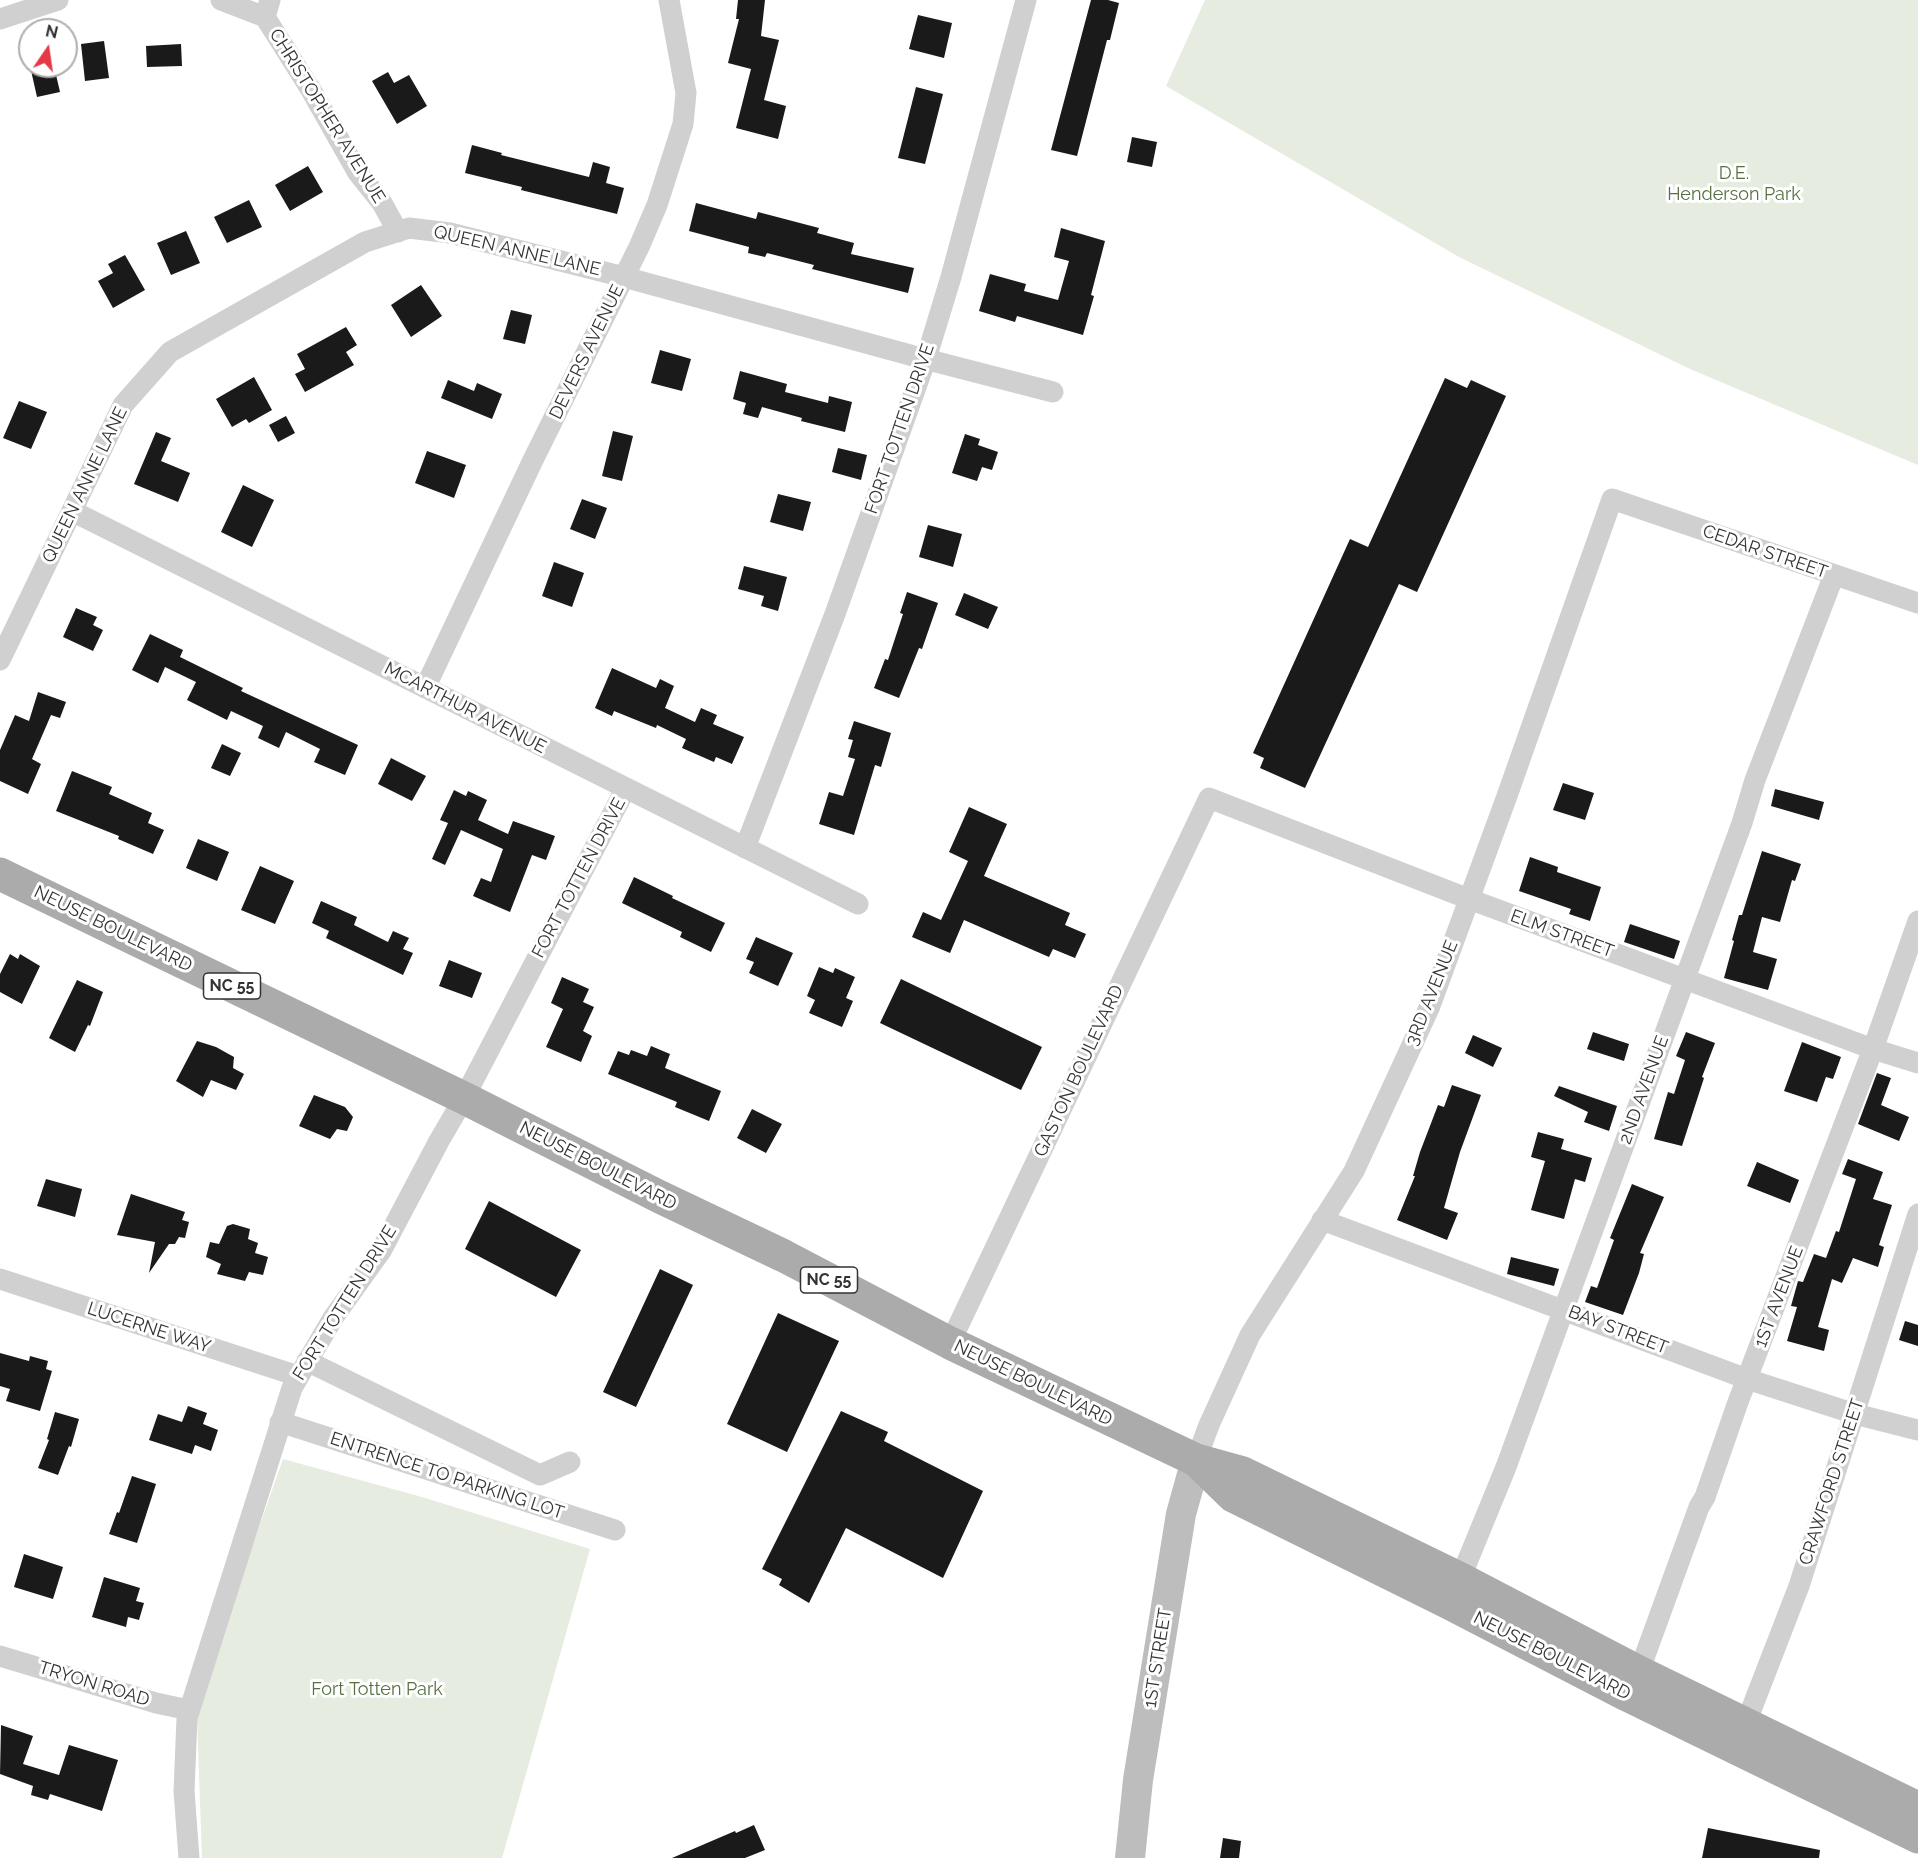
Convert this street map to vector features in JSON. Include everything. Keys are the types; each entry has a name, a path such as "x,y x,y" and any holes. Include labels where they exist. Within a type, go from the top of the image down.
{"main road":[{"name":"NEUSE BOULEVARD","path":"0,874 464,1098 660,1197 784,1256 950,1343 1196,1460 1243,1473 1455,1591 1627,1695 1741,1736 1918,1808"},
{"name":"1ST STREET","path":"1130,1858 1138,1780 1180,1514 1196,1460"},
{"name":"NEUSE BOULEVARD","path":"1455,1591 1639,1672 1741,1736 1918,1837"}],"street":[{"path":"0,19 58,0"},
{"path":"221,0 267,8"},
{"name":"DEVERS AVENUE","path":"425,688 657,205 683,124 686,93 669,0"},
{"name":"FORT TOTTEN DRIVE","path":"745,848 835,614 926,359 951,276 1026,0"},
{"name":"CHRISTOPHER AVENUE","path":"267,8 358,172 382,203 398,231"},
{"name":"QUEEN ANNE LANE","path":"0,660 123,405 170,352 355,248 409,228 450,233 624,277 1053,392"},
{"name":"CEDAR STREET","path":"1612,499 1918,603"},
{"name":"3RD AVENUE","path":"1196,1460 1209,1425 1250,1335 1353,1171 1425,1016 1612,499"},
{"name":"MCARTHUR AVENUE","path":"72,511 858,904"},
{"name":"2ND AVENUE","path":"1455,1591 1506,1467 1742,823 1755,780 1834,575"},
{"name":"FORT TOTTEN DRIVE","path":"189,1858 184,1791 187,1718 292,1388 333,1318 381,1251 464,1098 626,788"},
{"name":"ELM STREET","path":"1209,798 1685,980 1873,1049 1918,1063"},
{"name":"GASTON BOULEVARD","path":"950,1343 1209,798"},
{"name":"1ST AVENUE","path":"1639,1672 1700,1507 1706,1497 1747,1379 1873,1049 1918,921"},
{"name":"CRAWFORD STREET","path":"1741,1736 1799,1587 1918,1214"},
{"name":"BAY STREET","path":"1322,1220 1747,1379 1918,1430"},
{"name":"LUCERNE WAY","path":"0,1279 303,1369"},
{"name":"ENTRENCE TO PARKING LOT","path":"303,1369 540,1475 570,1462"},
{"name":"ENTRENCE TO PARKING LOT","path":"280,1422 615,1530"},
{"name":"TRYON ROAD","path":"0,1656 156,1703 189,1710"}],"green space":[{"name":"D.E. Henderson Park","path":"1205,0 1918,0 1918,465 1690,369 1459,257 1166,86"},
{"name":"Fort Totten Park","path":"283,1459 422,1497 590,1549 502,1858 202,1858 197,1716 215,1652"}],"building":[{"path":"738,0 765,0 761,36 779,40 764,100 786,106 778,139 736,128 751,69 728,63 739,19 736,19"},
{"path":"1091,0 1108,0 1119,3 1077,156 1051,150"},
{"path":"918,15 952,23 944,58 909,49"},
{"path":"104,41 109,78 85,81 81,44"},
{"path":"181,44 182,66 147,67 146,46"},
{"path":"388,72 394,83 409,75 427,106 397,124 372,81"},
{"path":"33,78 57,78 60,92 37,97"},
{"path":"916,87 943,94 925,164 898,158"},
{"path":"1132,137 1157,142 1152,167 1127,162"},
{"path":"472,145 502,153 501,155 589,177 593,162 610,167 606,183 624,188 617,214 521,190 522,187 465,173"},
{"path":"308,166 323,192 290,211 275,185"},
{"path":"249,200 262,227 227,243 214,217"},
{"path":"696,203 756,219 758,212 819,228 817,233 854,243 851,254 914,268 908,293 812,269 814,265 767,253 765,257 748,253 749,247 689,231"},
{"path":"1061,228 1105,241 1091,295 1094,296 1083,335 1017,316 1015,322 979,311 990,274 1026,284 1024,291 1058,300 1069,261 1054,257"},
{"path":"186,231 200,263 171,275 157,243"},
{"path":"125,255 145,290 113,308 98,281 113,273 108,264"},
{"path":"421,285 442,316 411,337 391,305"},
{"path":"511,310 532,315 525,344 503,339"},
{"path":"346,327 357,345 346,352 354,365 305,392 295,374 305,369 297,354"},
{"path":"660,350 691,359 682,391 651,383"},
{"path":"740,371 787,384 785,392 828,403 829,396 852,402 845,432 801,421 802,418 762,407 758,418 743,414 746,403 733,399"},
{"path":"254,377 272,410 249,423 246,419 232,427 216,399"},
{"path":"1445,378 1467,388 1471,380 1506,396 1417,592 1399,584 1305,788 1260,768 1264,758 1253,753 1350,539 1368,547"},
{"path":"448,380 474,391 477,383 502,394 492,419 441,398"},
{"path":"19,401 47,412 31,449 3,438"},
{"path":"286,416 295,433 278,442 269,425"},
{"path":"613,431 633,436 622,481 602,476"},
{"path":"156,432 171,438 161,461 190,473 178,502 134,484"},
{"path":"965,434 980,439 978,445 998,452 992,470 982,467 977,481 952,473"},
{"path":"838,448 867,455 861,480 832,472"},
{"path":"427,451 466,465 454,498 415,483"},
{"path":"243,485 274,500 252,547 221,532"},
{"path":"778,494 811,502 803,531 770,522"},
{"path":"582,499 607,508 595,539 570,529"},
{"path":"928,525 962,534 953,567 919,557"},
{"path":"554,562 584,573 572,607 542,596"},
{"path":"744,566 787,577 778,611 761,606 764,596 738,589"},
{"path":"907,592 938,603 922,649 919,648 899,698 874,688 885,659 888,660 903,614 900,613"},
{"path":"964,593 998,607 988,629 955,615"},
{"path":"76,608 97,617 93,625 103,630 93,651 63,637"},
{"path":"150,634 183,650 180,657 243,688 241,691 358,745 345,775 314,762 320,749 286,732 279,748 258,738 263,726 231,711 227,720 187,700 196,682 165,667 158,683 132,670"},
{"path":"612,668 656,688 660,679 674,686 665,708 695,722 701,708 717,715 713,724 744,737 732,764 716,757 714,762 682,748 686,739 657,725 656,728 614,711 612,716 595,708"},
{"path":"38,692 66,702 60,718 51,715 32,759 41,764 28,794 0,781 0,750 15,715 29,721"},
{"path":"854,721 891,733 881,767 875,765 854,835 819,824 829,792 843,796 855,759 848,757 853,740 848,739"},
{"path":"222,744 241,753 230,776 211,768"},
{"path":"391,758 426,776 412,801 378,784"},
{"path":"72,771 112,787 109,794 152,813 148,823 164,830 153,854 118,839 119,836 56,811"},
{"path":"1563,783 1594,793 1585,820 1553,810"},
{"path":"1775,789 1824,802 1819,820 1771,806"},
{"path":"454,790 466,796 468,791 487,800 478,820 508,834 513,821 555,836 546,860 532,855 510,912 473,896 481,878 491,882 503,849 461,830 445,865 432,859 448,823 440,820"},
{"path":"969,807 1007,824 984,876 1070,913 1065,925 1086,934 1075,958 1053,949 1049,957 964,920 950,953 912,937 923,912 941,920 968,861 949,852"},
{"path":"198,839 229,852 217,881 186,868"},
{"path":"1762,851 1801,864 1795,881 1792,880 1780,922 1762,917 1753,952 1777,959 1768,990 1724,978 1739,915 1742,915"},
{"path":"1530,857 1558,867 1557,872 1601,887 1590,921 1569,914 1571,909 1519,891"},
{"path":"260,866 294,881 275,924 241,910"},
{"path":"634,877 725,923 711,952 680,937 682,932 622,903"},
{"path":"321,901 357,917 354,925 388,942 393,931 409,938 403,949 413,953 403,975 326,938 329,931 312,923"},
{"path":"1630,924 1680,941 1674,959 1624,942"},
{"path":"756,937 793,953 778,986 749,973 754,962 746,959"},
{"path":"10,954 18,959 20,954 40,966 22,1004 0,992 0,974"},
{"path":"449,960 482,973 472,998 439,986"},
{"path":"819,967 833,973 835,968 855,977 846,998 853,1001 842,1027 809,1013 815,1000 807,996"},
{"path":"562,977 589,989 583,1002 594,1007 583,1031 592,1036 581,1062 546,1047 563,1009 551,1003"},
{"path":"901,979 1042,1047 1021,1090 880,1023"},
{"path":"77,980 103,992 90,1026 88,1025 75,1052 49,1038"},
{"path":"1593,1032 1629,1044 1624,1061 1587,1049"},
{"path":"1686,1032 1715,1043 1702,1077 1704,1078 1682,1146 1654,1139 1668,1092 1674,1094 1685,1060 1676,1056"},
{"path":"1473,1035 1502,1048 1493,1067 1465,1053"},
{"path":"197,1041 216,1047 234,1057 233,1068 244,1074 236,1090 211,1080 203,1097 176,1081"},
{"path":"1802,1042 1841,1057 1833,1079 1826,1077 1817,1102 1784,1091"},
{"path":"651,1046 670,1054 665,1068 721,1091 709,1121 675,1107 677,1102 608,1074 618,1051 629,1055 631,1050 647,1056"},
{"path":"1877,1073 1891,1078 1881,1105 1909,1117 1899,1141 1858,1124"},
{"path":"1452,1085 1481,1095 1460,1152 1444,1208 1458,1213 1447,1240 1397,1220 1415,1176 1413,1176 1420,1152 1438,1105 1444,1107"},
{"path":"1559,1086 1617,1106 1609,1131 1584,1122 1588,1112 1554,1096"},
{"path":"314,1095 345,1107 353,1117 347,1131 337,1129 330,1139 299,1126"},
{"path":"752,1109 782,1124 766,1153 737,1138"},
{"path":"1538,1132 1564,1139 1561,1149 1592,1158 1585,1182 1575,1179 1564,1219 1531,1210 1545,1161 1531,1157"},
{"path":"1848,1159 1883,1172 1873,1199 1892,1205 1879,1245 1884,1247 1878,1267 1853,1258 1842,1283 1832,1279 1818,1327 1829,1330 1824,1351 1787,1341 1797,1307 1791,1306 1798,1281 1803,1282 1814,1254 1826,1258 1836,1231 1839,1232 1856,1179 1842,1174"},
{"path":"1757,1162 1799,1180 1790,1203 1747,1186"},
{"path":"46,1179 82,1189 75,1217 37,1206"},
{"path":"1632,1184 1664,1197 1640,1253 1644,1254 1639,1273 1623,1315 1585,1302 1591,1286 1597,1288 1614,1240 1610,1238"},
{"path":"131,1194 185,1212 182,1220 189,1222 185,1238 179,1237 175,1244 169,1244 149,1273 155,1242 117,1235"},
{"path":"489,1201 581,1250 556,1297 465,1249"},
{"path":"233,1224 250,1229 248,1239 258,1243 255,1253 268,1257 263,1275 249,1272 245,1281 217,1274 221,1264 206,1257 210,1242 219,1244 227,1226"},
{"path":"1511,1257 1559,1269 1554,1286 1507,1274"},
{"path":"660,1269 693,1285 636,1407 603,1392"},
{"path":"778,1313 839,1341 787,1452 727,1424"},
{"path":"1905,1321 1918,1325 1918,1346 1899,1340"},
{"path":"0,1353 29,1361 30,1356 48,1361 46,1369 52,1371 40,1411 6,1401 10,1389 0,1386"},
{"path":"188,1406 207,1413 203,1424 218,1430 211,1451 195,1445 192,1454 149,1440 158,1414 182,1422"},
{"path":"841,1411 888,1432 884,1441 983,1491 943,1578 846,1528 809,1603 779,1585 782,1579 762,1569"},
{"path":"55,1412 79,1419 71,1447 69,1446 58,1475 38,1468 49,1440 47,1439"},
{"path":"132,1476 156,1484 137,1543 109,1534"},
{"path":"24,1554 63,1567 53,1599 14,1587"},
{"path":"104,1577 140,1588 136,1601 144,1603 139,1620 128,1617 126,1627 92,1617"},
{"path":"1,1725 33,1736 23,1764 59,1775 69,1745 118,1760 102,1811 50,1794 48,1800 31,1795 33,1786 0,1774"},
{"path":"754,1825 765,1850 745,1858 672,1858 735,1831 736,1833"},
{"path":"1708,1828 1820,1850 1819,1858 1702,1858"},
{"path":"1223,1838 1241,1841 1239,1858 1220,1858"}]}
